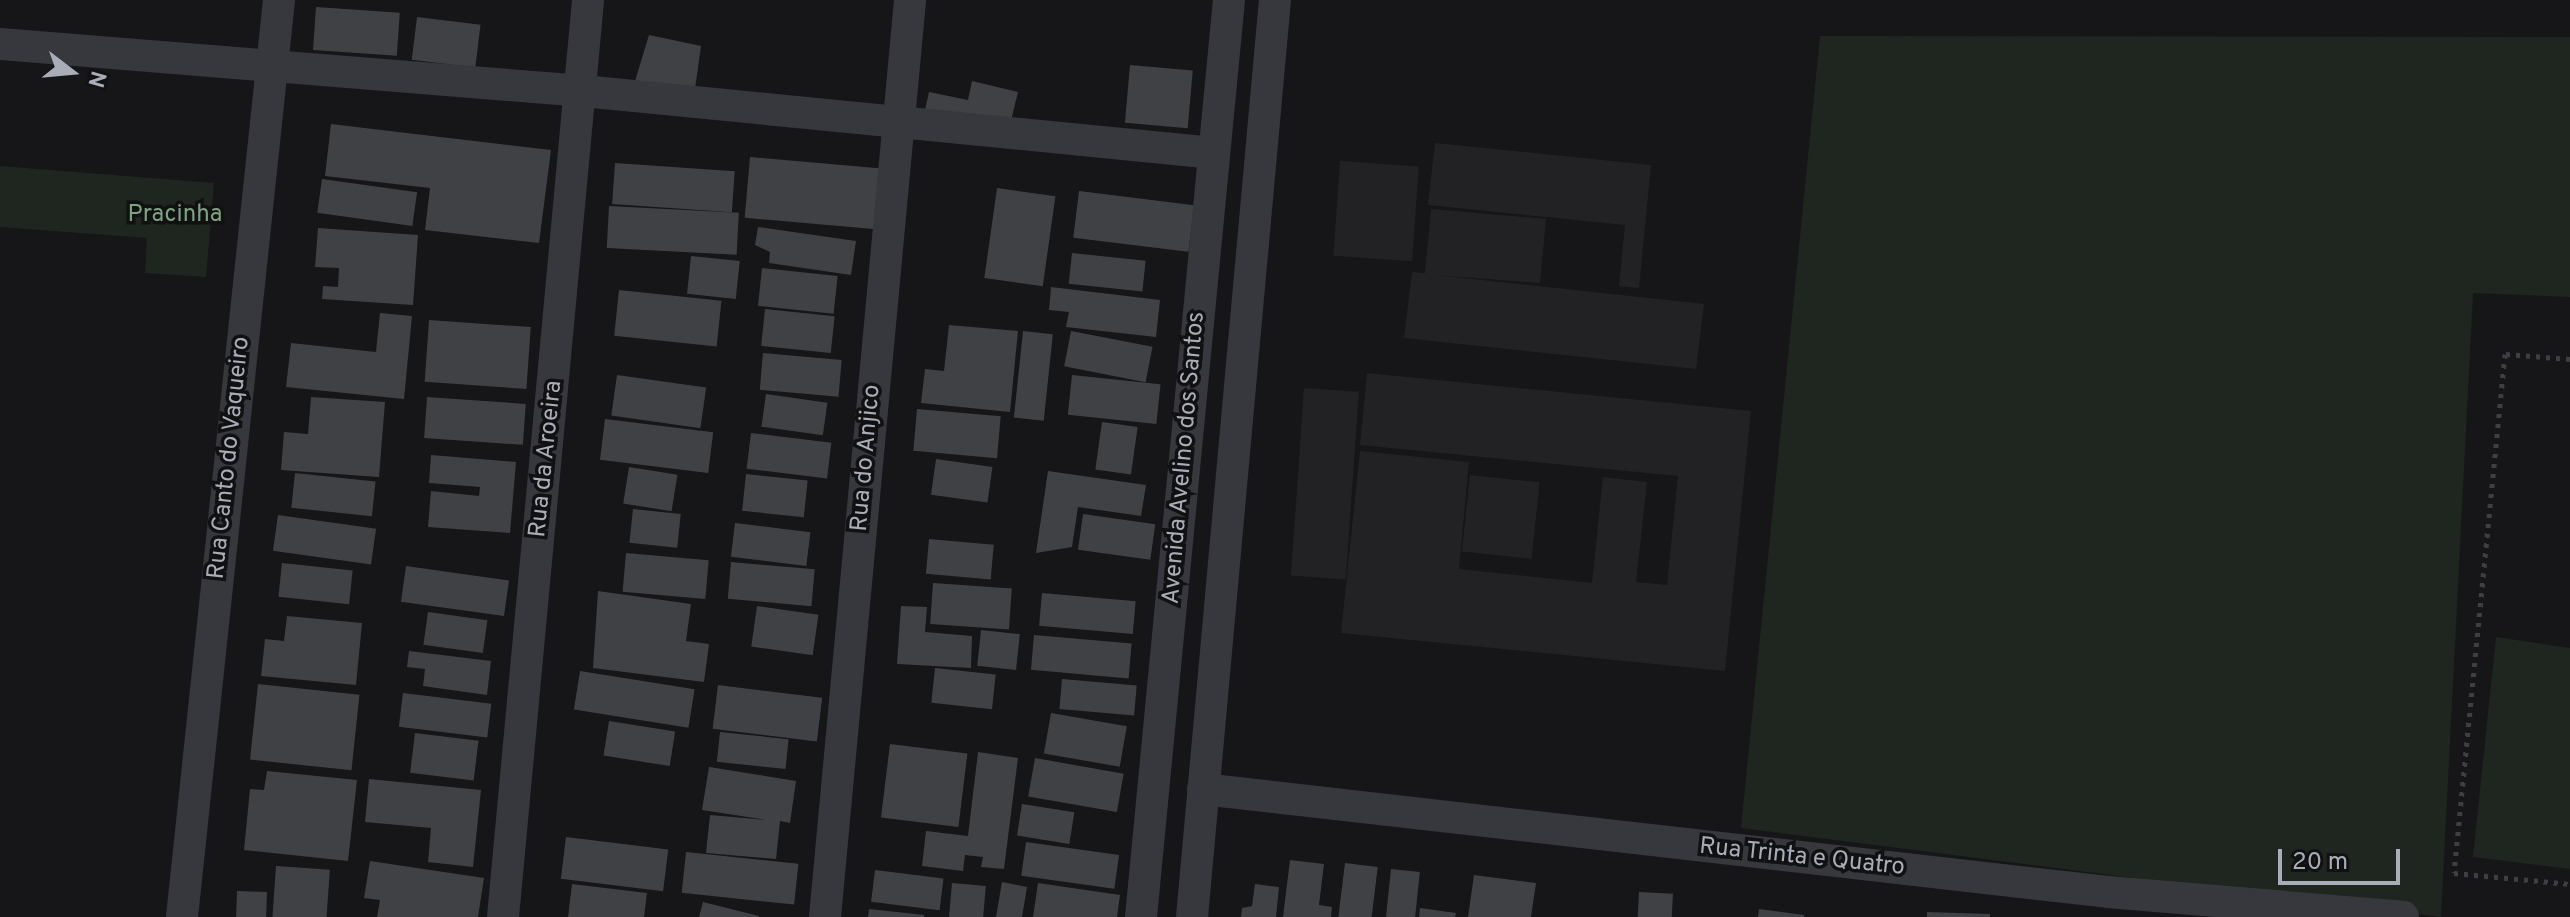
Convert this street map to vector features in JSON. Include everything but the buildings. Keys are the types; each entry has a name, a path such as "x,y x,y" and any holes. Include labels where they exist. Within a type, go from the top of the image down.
{"street":[{"name":"Rua Canto do Vaqueiro","path":"182,917 279,0"},
{"name":"Rua da Aroeira","path":"503,917 583,91 588,0"},
{"name":"Rua do Anjico","path":"825,917 910,0"},
{"name":"Avenida Avelino dos Santos","path":"1141,917 1229,0"},
{"name":"Avenida Avelino dos Santos","path":"1192,917 1275,0"},
{"path":"0,44 270,69 583,91 1214,153"},
{"name":"Rua Trinta e Quatro","path":"1203,789 2107,904 2403,917"}],"path":[{"path":"2570,359 2505,354 2454,873 2570,884"}],"shaded area":[{"path":"1435,143 1651,165 1639,288 1619,286 1625,225 1428,205"},
{"path":"1340,161 1419,167 1412,261 1333,256"},
{"path":"1431,209 1546,219 1540,283 1435,275 1704,304 1696,369 1404,338 1412,272 1425,273"},
{"path":"1367,373 1751,411 1725,671 1341,633 1360,451 1469,462 1459,569 1592,583 1603,477 1647,482 1636,582 1667,585 1678,476 1360,445"},
{"path":"1304,388 1359,392 1346,579 1291,576"},
{"path":"1470,475 1540,482 1532,559 1462,552"}],"green space":[{"path":"1820,36 2570,37 2570,297 2473,293 2441,917 1741,828"},
{"name":"Pracinha","path":"0,166 214,183 206,277 145,273 147,238 0,227"},
{"path":"2496,637 2570,648 2570,869 2473,857"}]}
